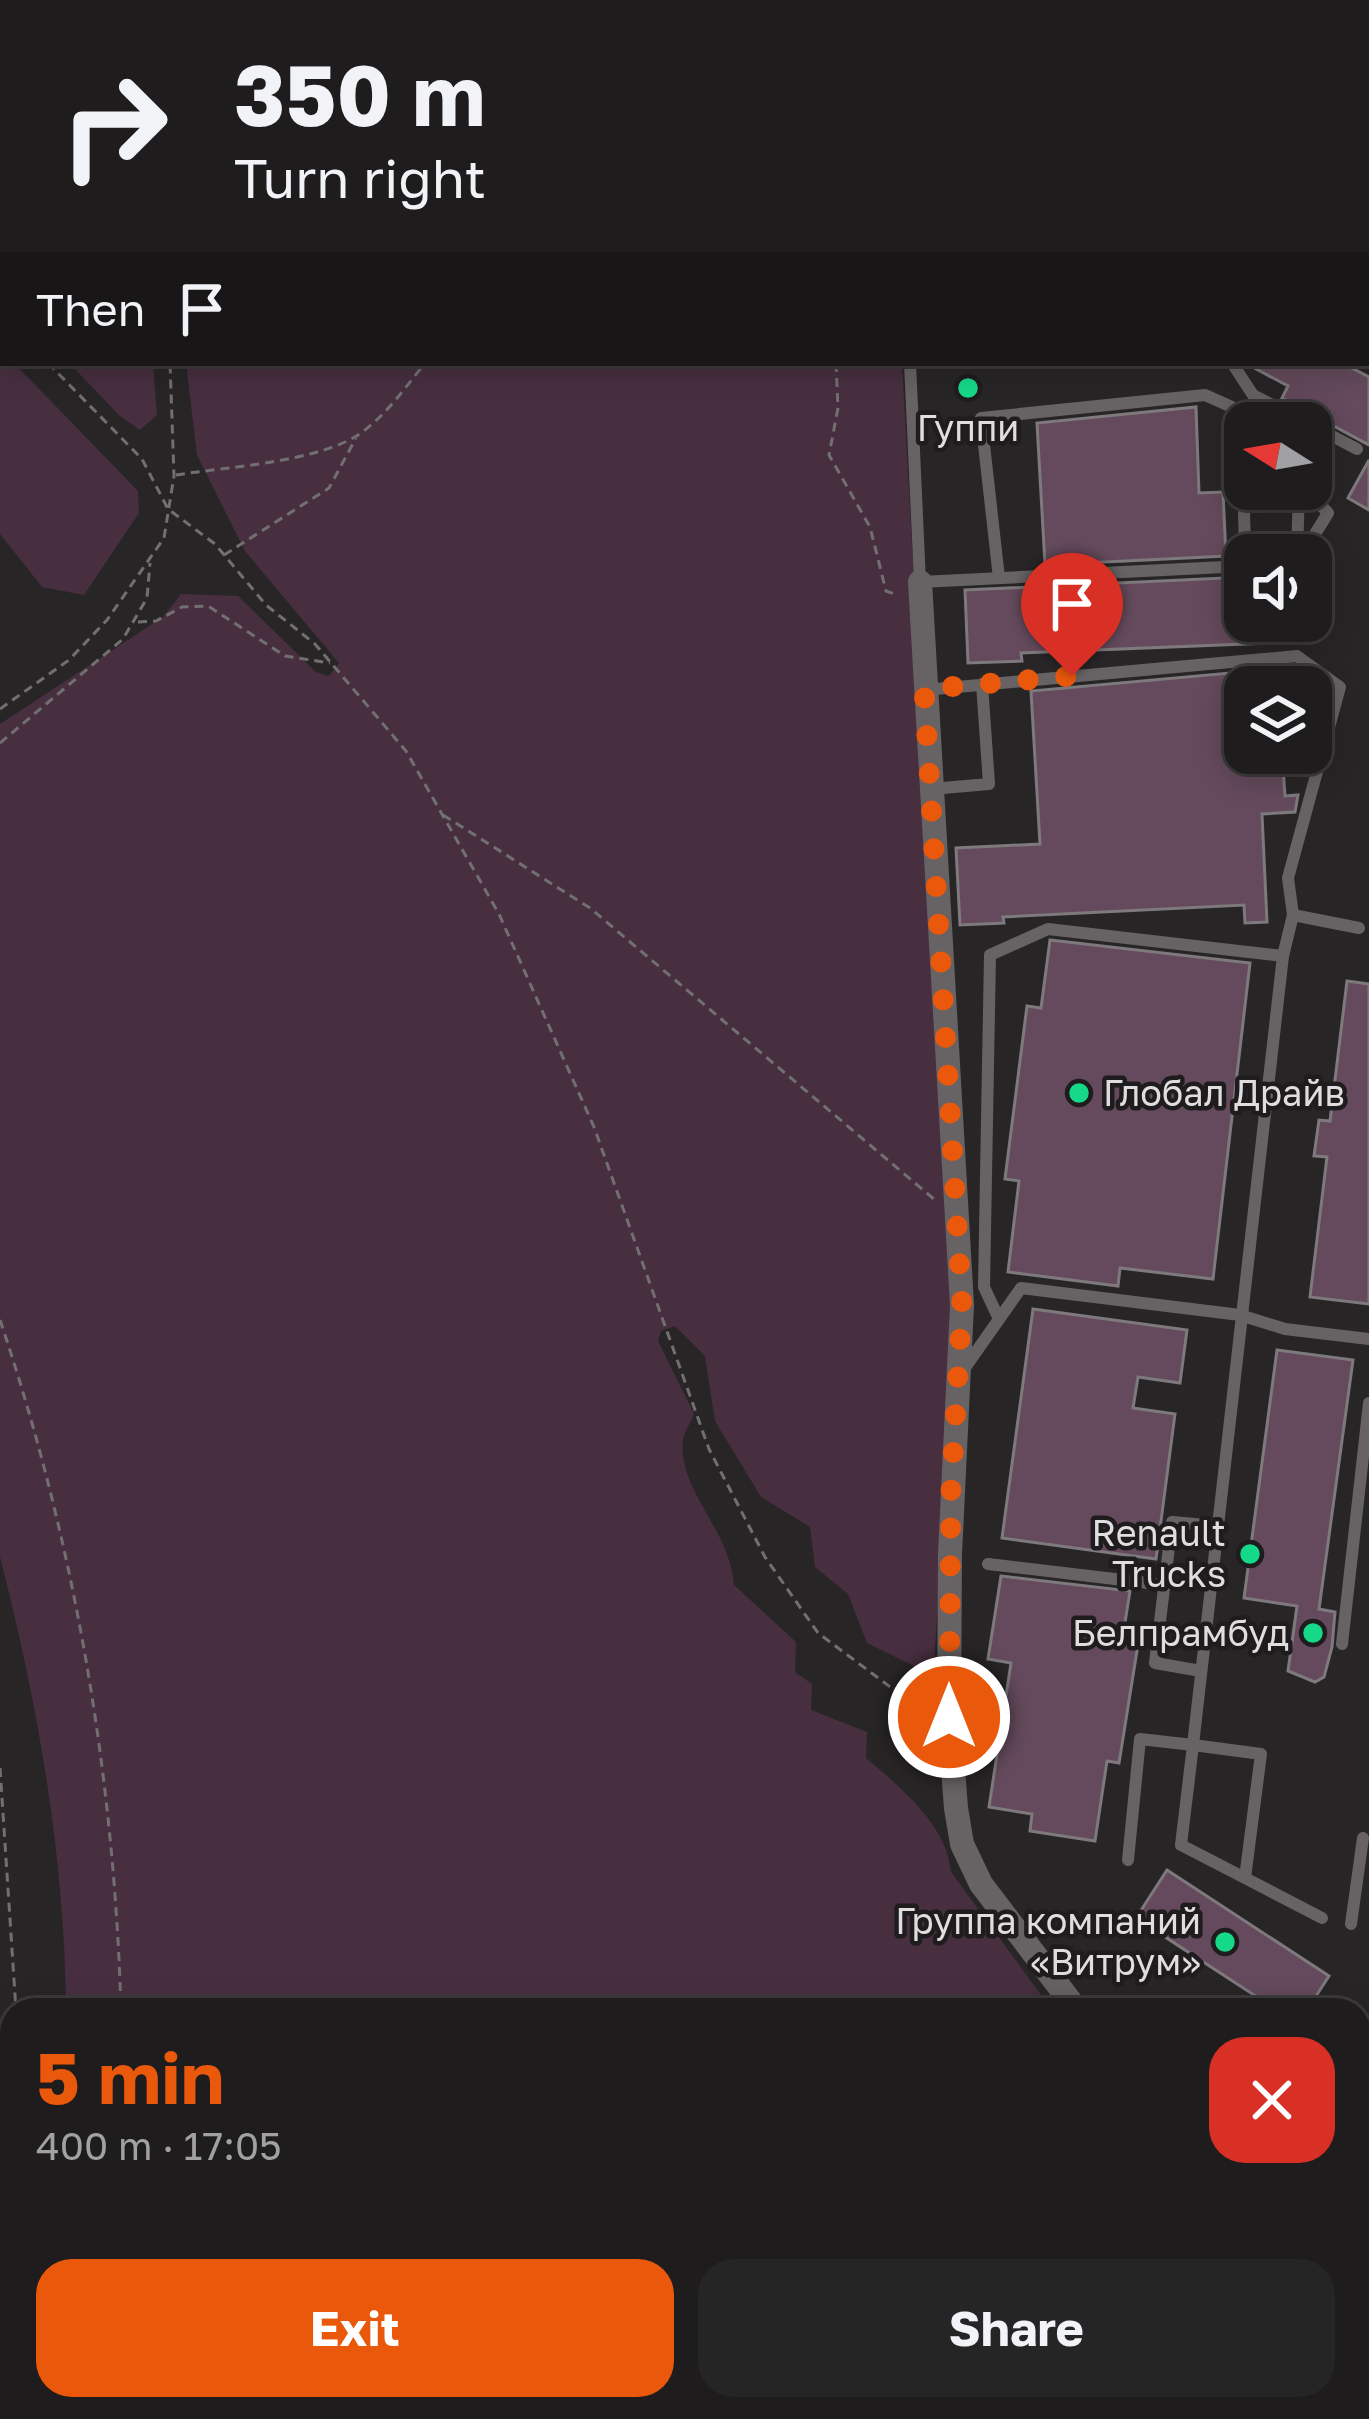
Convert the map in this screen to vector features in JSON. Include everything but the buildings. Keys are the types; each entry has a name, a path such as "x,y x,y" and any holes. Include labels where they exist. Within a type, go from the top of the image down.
{"street":[{"path":"920,581 957,1207 960,1375 951,1490 950,1675 962,1844 981,1884 1068,1998"}],"lane":[{"path":"910,366 920,581 1224,567"},
{"path":"1234,366 1253,395 1267,402"},
{"path":"999,578 981,418 1205,394 1232,407 1242,444 1245,534"},
{"path":"1332,436 1357,449"},
{"path":"924,689 1297,656 1340,687 1288,878 1293,915 1282,956 1181,1845 1322,1918"},
{"path":"931,789 989,784 982,685"},
{"path":"1293,915 1359,928"},
{"path":"999,1319 984,1287 990,955 1048,929 1282,956"},
{"path":"960,1375 1021,1288 1240,1315 1285,1329 1369,1339"},
{"path":"1342,1644 1369,1402"},
{"path":"1201,1671 1155,1663 1172,1522 1217,1526"},
{"path":"988,1564 1165,1585"},
{"path":"1128,1860 1140,1739 1261,1754 1245,1878"},
{"path":"1351,1924 1363,1838"}],"path":[{"path":"52,366 142,460 168,509 224,555 266,605 331,663 406,751 499,914 594,1126 709,1449 765,1557 818,1633 897,1692 950,1675"},
{"path":"0,709 69,659 107,620 164,538 174,476 170,366"},
{"path":"174,476 321,450 357,436 387,411 423,366"},
{"path":"836,366 838,408 830,455 870,527 874,559 886,591 902,596 906,609"},
{"path":"224,555 329,488 357,436"},
{"path":"0,742 42,702 106,657 136,622 147,598 150,560"},
{"path":"136,622 157,621 182,607 208,606 286,656 331,663"},
{"path":"442,814 590,908 930,1199 957,1207"},
{"path":"0,1320 69,1557 113,1841 120,1998"},
{"path":"0,1768 15,1998"}],"shaded area":[{"path":"0,366 17,366 138,491 139,513 84,595 42,587 0,534"},
{"path":"72,366 153,366 157,415 140,430"},
{"path":"186,366 902,366 956,1347 934,1662 920,1669 867,1643 848,1594 815,1567 810,1527 761,1497 715,1421 705,1356 675,1326 661,1331 658,1341 694,1414 684,1437 684,1459 696,1494 724,1546 734,1585 796,1642 795,1672 812,1684 811,1710 867,1732 866,1758 932,1823 951,1872 1043,1998 66,1998 61,1895 47,1782 0,1557 0,724 163,617 181,594 238,596 316,672 329,676 339,663 245,551 197,455"}],"place":[{"name":"Гуппи","path":"968,388"},
{"name":"Глобал Драйв","path":"1079,1093"},
{"name":"Renault Trucks","path":"1250,1554"},
{"name":"Белпрамбуд","path":"1313,1633"},
{"name":"Группа компаний «Витрум»","path":"1225,1942"}],"route":[{"path":"949,1717 951,1490 962,1305 924,689 1072,676"}]}
